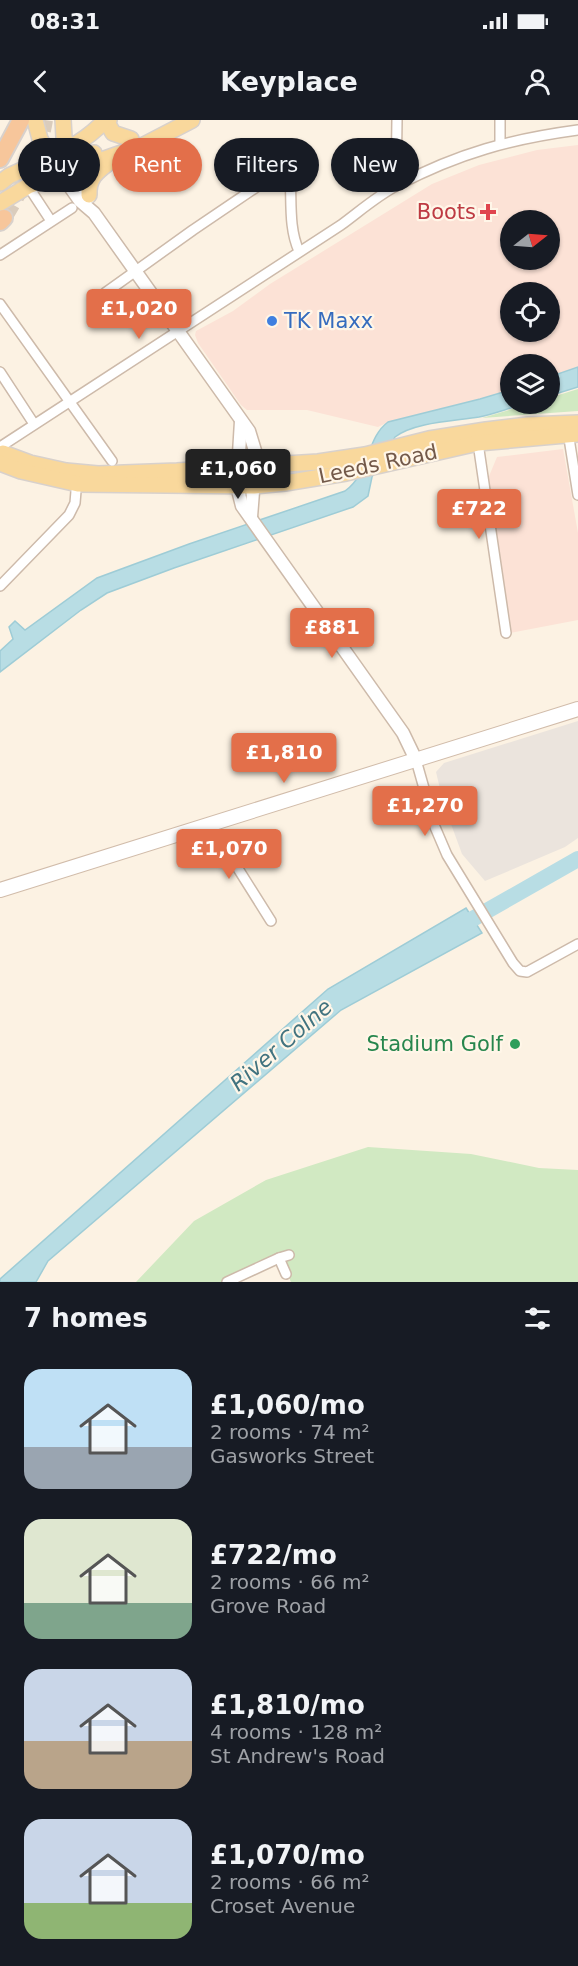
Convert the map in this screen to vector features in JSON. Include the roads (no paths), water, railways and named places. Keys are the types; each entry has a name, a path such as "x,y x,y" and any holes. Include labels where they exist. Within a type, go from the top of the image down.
{"highway":[{"path":"0,159 21,120"}],"main road":[{"path":"35,120 40,138"},
{"path":"63,120 62,128 65,138"},
{"path":"86,138 107,120 113,133 128,138"},
{"path":"134,138 190,121"},
{"path":"154,138 190,121"},
{"path":"89,195 89,184 95,172 112,160"},
{"path":"0,183 18,172"},
{"path":"1,214 22,192"},
{"name":"Leeds Road","path":"0,463 21,471 77,478 254,486 285,483 363,462 429,439 517,426 573,429"},
{"name":"Leeds Road","path":"0,453 77,478 98,474 308,463 346,458 363,462 573,429"},
{"path":"0,890 578,709"}],"street":[{"path":"397,120 397,138"},
{"path":"500,120 500,143"},
{"path":"419,175 455,158 500,143 578,130"},
{"path":"105,293 289,165 292,183 293,238 298,251"},
{"path":"32,192 51,221"},
{"path":"74,192 94,213 249,431 254,445 255,466 251,517"},
{"path":"88,192 94,213"},
{"path":"0,447 341,225 388,192"},
{"path":"0,255 72,208"},
{"path":"0,304 112,461"},
{"path":"0,372 34,424"},
{"path":"241,421 237,486 242,506 403,733 416,760 435,827 447,855 497,939 520,971 527,972 578,944"},
{"path":"573,429 578,495"},
{"path":"478,443 506,633"},
{"path":"0,586 69,515 75,503 77,478"},
{"path":"210,824 271,921"},
{"path":"227,1282 284,1257 286,1274"}],"water":[{"path":"578,367 578,387 560,393 560,373"},
{"path":"500,393 500,411 479,417 424,425 395,437 372,477 368,496 353,507 107,593 0,672 0,651 13,639 9,627 15,621 25,630 97,578 345,491 359,475 376,437 388,422"},
{"path":"466,908 482,933 341,1010 48,1261 36,1282 0,1282 0,1279 328,989"}],"waterway":[{"name":"River Colne","path":"455,929 578,859"}],"tunnel":[{"path":"4,218 29,171 39,146 45,120"}],"place":[{"name":"Boots","path":"488,212"},
{"name":"TK Maxx","path":"272,321"},
{"name":"Stadium Golf","path":"515,1044"}]}
